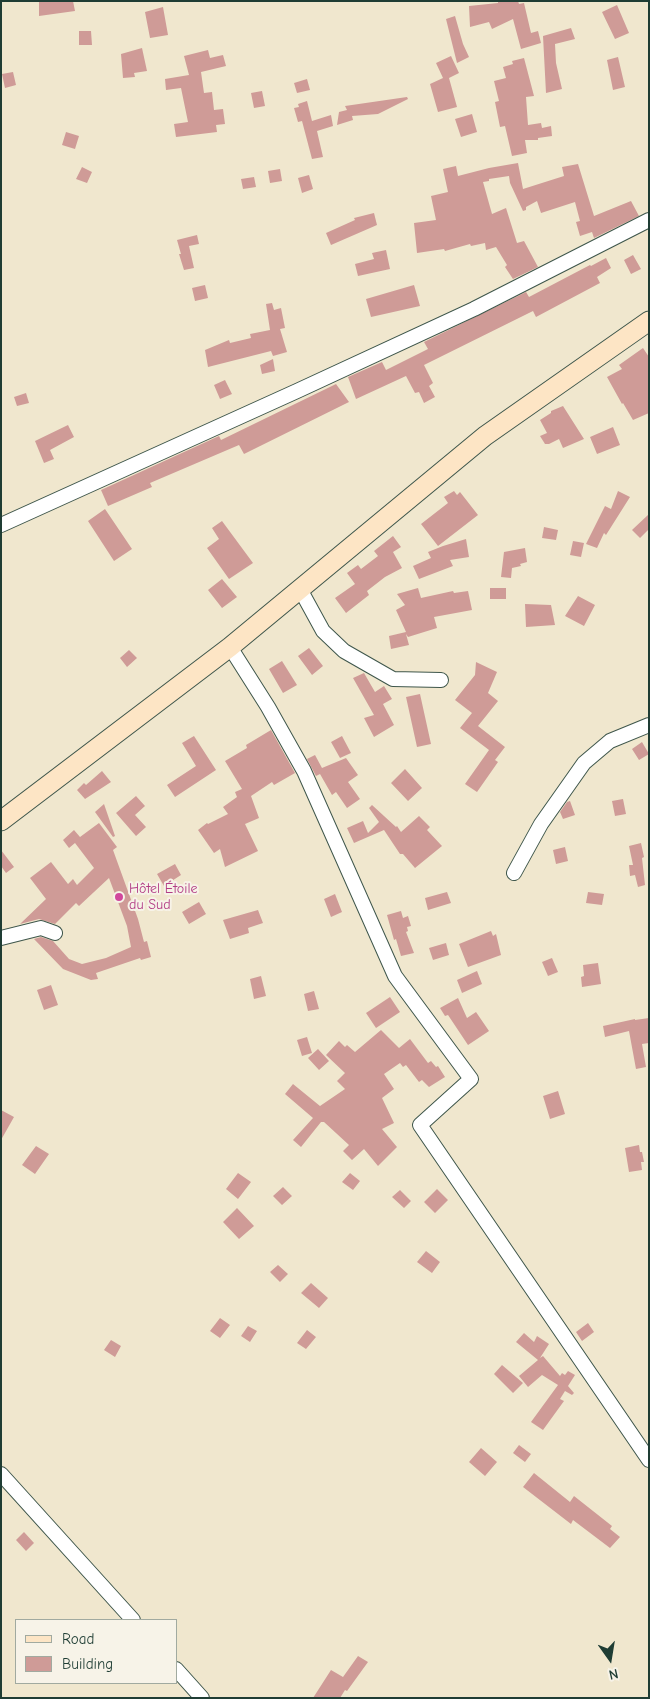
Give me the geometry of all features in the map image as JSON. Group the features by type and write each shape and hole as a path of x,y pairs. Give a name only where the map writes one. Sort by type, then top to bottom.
{"main road":[{"path":"1,821 230,647 485,436 649,321"}],"street":[{"path":"1,525 465,313 649,220"},
{"path":"300,589 323,631 344,651 393,679 441,680"},
{"path":"230,647 268,707 304,771 395,976 471,1079 420,1125 649,1460"},
{"path":"514,873 541,824 584,763 610,741 649,725"},
{"path":"1,938 41,928 56,933"},
{"path":"1,1474 132,1619"},
{"path":"178,1671 202,1698"}],"building":[{"path":"39,1 73,1 75,11 39,16"},
{"path":"498,1 518,1 519,4 524,3 531,33 538,31 541,43 521,49 513,19 492,29 489,22 470,27 469,6 498,3"},
{"path":"617,5 629,33 615,39 602,12"},
{"path":"163,7 168,35 150,38 145,12"},
{"path":"455,16 469,57 457,63 446,19"},
{"path":"571,28 575,39 555,44 556,63 562,89 546,93 543,36"},
{"path":"79,31 91,31 92,45 79,45"},
{"path":"142,48 147,71 134,73 135,77 123,78 121,54"},
{"path":"208,50 210,58 223,55 226,66 201,72 204,93 212,92 214,110 223,109 225,124 216,125 217,132 176,137 174,124 188,122 181,88 166,90 165,79 189,75 184,56"},
{"path":"451,56 459,73 449,78 457,107 438,112 430,84 443,78 436,63"},
{"path":"618,57 625,87 613,90 607,60"},
{"path":"524,58 534,96 526,97 528,125 541,123 542,128 551,126 552,136 538,138 538,140 525,140 527,153 512,156 505,126 500,127 495,102 499,101 494,81 506,78 503,67 513,64 512,61"},
{"path":"13,72 16,85 5,88 2,74"},
{"path":"307,79 310,90 297,93 294,83"},
{"path":"262,91 265,106 254,108 251,93"},
{"path":"407,97 408,99 378,114 352,116 353,120 337,125 339,112 347,110 345,106"},
{"path":"307,101 312,121 331,115 333,126 317,131 323,157 312,159 302,121 298,122 294,108 299,107 298,104"},
{"path":"472,114 477,132 461,137 455,119"},
{"path":"66,132 79,136 75,149 62,145"},
{"path":"518,163 523,189 564,176 562,167 578,164 594,216 631,201 639,216 594,238 592,232 580,236 576,222 580,221 575,202 541,213 537,201 526,207 526,210 523,211 510,183 509,176 489,179 489,181 483,182 492,214 506,208 517,243 524,241 538,267 513,279 496,247 486,250 485,243 471,246 470,244 445,251 444,249 417,253 414,223 436,220 431,196 448,192 443,169 456,166 458,176"},
{"path":"82,167 92,172 87,183 76,179"},
{"path":"280,169 282,181 270,183 268,171"},
{"path":"309,175 313,189 302,193 298,178"},
{"path":"254,177 256,187 243,189 241,179"},
{"path":"374,213 377,225 331,245 326,233 355,220 354,218"},
{"path":"197,235 199,244 189,246 194,268 184,270 177,240"},
{"path":"386,250 390,269 358,276 355,264 374,259 372,253"},
{"path":"633,255 641,269 631,274 624,260"},
{"path":"606,258 611,268 597,277 600,283 536,317 533,311 424,365 433,383 429,386 435,397 424,403 419,392 415,393 406,376 356,399 348,377 382,362 386,370 428,349 424,342 526,292 529,297"},
{"path":"205,285 208,298 195,301 192,288"},
{"path":"414,285 420,306 371,317 366,299"},
{"path":"272,303 274,310 281,308 285,328 280,329 287,352 273,356 271,351 208,367 205,350 229,340 230,343 251,338 250,334 270,330 266,304"},
{"path":"643,348 649,357 649,413 633,420 607,377 622,369 619,365"},
{"path":"273,359 275,371 262,374 260,365"},
{"path":"225,380 232,394 220,399 214,385"},
{"path":"336,384 349,402 244,454 239,445 150,483 152,487 108,506 101,490 219,436 221,440"},
{"path":"26,393 29,403 17,406 14,397"},
{"path":"563,406 584,439 563,448 559,439 545,444 540,436 547,433 540,420 551,413 551,411"},
{"path":"68,425 74,437 50,450 54,459 44,463 35,441"},
{"path":"613,427 620,445 597,454 590,437"},
{"path":"454,491 457,495 460,492 478,515 438,546 421,524 448,503 444,497"},
{"path":"618,491 630,497 606,535 604,533 597,548 586,544 605,506 611,509"},
{"path":"105,509 132,549 114,561 88,521"},
{"path":"649,514 649,529 640,538 632,530"},
{"path":"222,521 253,563 229,579 207,548 219,539 212,528"},
{"path":"544,527 558,530 556,540 542,538"},
{"path":"393,536 401,547 393,552 402,568 385,577 367,591 369,595 346,613 335,598 355,584 347,573 358,565 361,569 378,556 374,551"},
{"path":"466,539 469,557 450,560 453,566 419,579 413,566 431,558 428,552"},
{"path":"573,541 584,543 581,557 570,555"},
{"path":"525,548 527,562 512,568 511,578 501,577 504,552"},
{"path":"222,579 237,597 222,608 208,590"},
{"path":"418,588 421,598 453,591 454,593 468,591 472,610 434,617 437,628 408,637 406,634 409,645 391,649 389,636 406,632 396,610 405,605 397,594"},
{"path":"490,588 506,588 506,599 490,599"},
{"path":"578,596 595,605 584,626 565,616"},
{"path":"525,604 551,605 555,625 526,627"},
{"path":"309,648 323,666 312,675 298,656"},
{"path":"129,650 137,658 127,667 120,658"},
{"path":"282,661 297,685 283,693 269,669"},
{"path":"476,662 497,672 488,693 498,701 478,726 505,747 495,760 498,762 477,792 465,784 489,750 460,728 472,713 455,700 475,675"},
{"path":"364,673 375,692 384,686 392,699 383,704 394,725 374,737 364,718 374,715 353,678"},
{"path":"420,694 431,744 417,747 406,697"},
{"path":"271,730 295,773 274,785 272,782 251,796 259,818 245,824 258,851 225,867 220,849 214,853 198,830 207,823 228,814 223,807 237,797 235,792 242,789 225,761 247,748 246,745"},
{"path":"194,736 216,770 175,797 167,785 196,766 182,743"},
{"path":"342,736 351,753 340,758 331,742"},
{"path":"642,742 649,754 639,760 632,749"},
{"path":"315,755 322,768 346,758 358,775 348,782 360,799 347,808 336,792 332,795 320,774 316,776 307,759"},
{"path":"405,769 422,788 408,801 391,783"},
{"path":"102,771 111,782 85,799 77,790"},
{"path":"136,796 145,806 135,815 146,827 136,836 116,813"},
{"path":"623,799 626,814 615,816 612,801"},
{"path":"570,801 575,815 563,819 560,812 567,802"},
{"path":"104,804 115,836 113,837 95,812"},
{"path":"372,805 397,826 401,832 419,816 430,827 427,830 442,846 415,868 403,854 400,854 384,830 354,843 347,828 363,821 368,833 379,822 369,808"},
{"path":"99,823 117,847 113,850 138,919 144,942 147,941 151,957 141,960 140,958 96,973 98,979 91,980 63,969 34,939 41,937 53,941 69,959 82,964 106,958 131,947 127,926 109,878 79,906 76,903 55,924 39,919 20,924 46,899 30,878 51,862 68,884 73,879 77,885 94,868 75,843 69,848 63,840 74,830 80,837"},
{"path":"641,843 644,857 642,858 645,885 638,887 635,875 630,876 629,865 633,865 629,846"},
{"path":"565,847 568,861 556,864 553,850"},
{"path":"1,850 14,867 6,873 1,866"},
{"path":"175,864 181,875 164,886 157,874"},
{"path":"447,892 451,903 428,910 425,898"},
{"path":"588,892 604,894 602,905 586,903"},
{"path":"335,894 342,912 331,917 324,899"},
{"path":"199,902 206,914 189,924 182,912"},
{"path":"258,910 263,923 248,928 249,933 230,939 223,920"},
{"path":"401,911 403,918 408,916 411,926 407,927 408,931 406,932 414,953 401,956 387,915"},
{"path":"491,931 493,936 496,934 501,955 468,967 459,944"},
{"path":"446,943 449,955 433,960 429,948"},
{"path":"552,958 558,972 548,976 542,962"},
{"path":"598,963 601,984 582,987 583,965"},
{"path":"477,971 482,984 462,993 457,980"},
{"path":"261,976 266,996 254,999 250,979"},
{"path":"51,985 58,1005 44,1010 37,990"},
{"path":"314,991 319,1009 308,1011 304,994"},
{"path":"390,997 400,1012 376,1028 366,1013"},
{"path":"458,998 467,1018 476,1012 489,1031 468,1045 448,1015 445,1016 440,1008"},
{"path":"649,1018 649,1043 642,1044 646,1067 636,1069 629,1031 605,1037 603,1026"},
{"path":"381,1030 399,1048 410,1039 428,1063 431,1061 436,1067 438,1066 445,1077 429,1087 422,1080 419,1082 406,1065 403,1067 400,1063 384,1074 394,1089 382,1098 394,1123 382,1129 397,1147 378,1166 364,1149 352,1160 343,1151 349,1145 324,1122 321,1122 301,1147 293,1140 313,1118 285,1094 293,1084 320,1106 345,1089 337,1081 345,1073 326,1055 339,1041 345,1047 347,1045 355,1052"},
{"path":"307,1037 312,1053 302,1056 297,1040"},
{"path":"318,1049 329,1061 319,1070 308,1058"},
{"path":"558,1091 565,1114 550,1119 543,1096"},
{"path":"1,1110 14,1117 1,1140"},
{"path":"639,1145 644,1162 641,1162 642,1170 629,1172 625,1148"},
{"path":"36,1146 49,1154 35,1174 22,1165"},
{"path":"238,1173 251,1182 238,1199 226,1189"},
{"path":"350,1173 360,1181 353,1190 342,1182"},
{"path":"283,1187 292,1196 282,1205 273,1196"},
{"path":"437,1189 448,1200 435,1213 424,1202"},
{"path":"400,1190 411,1201 404,1208 392,1197"},
{"path":"237,1208 254,1226 239,1239 223,1222"},
{"path":"426,1251 440,1262 432,1273 417,1262"},
{"path":"278,1265 288,1274 280,1282 270,1272"},
{"path":"311,1283 328,1298 319,1308 301,1293"},
{"path":"220,1318 230,1325 220,1338 210,1331"},
{"path":"588,1323 594,1332 582,1341 576,1332"},
{"path":"248,1326 257,1331 250,1342 241,1336"},
{"path":"307,1330 316,1337 306,1349 297,1343"},
{"path":"524,1333 534,1342 537,1336 549,1344 540,1358 543,1356 560,1376 562,1373 565,1375 568,1371 575,1375 568,1386 574,1393 572,1395 565,1391 560,1399 564,1401 543,1430 531,1422 558,1385 542,1375 528,1387 519,1376 538,1360 516,1342"},
{"path":"111,1340 121,1346 115,1357 104,1350"},
{"path":"502,1365 523,1383 513,1393 494,1374"},
{"path":"519,1445 531,1454 525,1462 513,1453"},
{"path":"481,1448 497,1462 485,1476 469,1462"},
{"path":"534,1473 570,1502 574,1496 612,1526 610,1529 620,1537 610,1548 573,1520 571,1524 523,1487"},
{"path":"24,1532 34,1543 26,1551 16,1540"},
{"path":"358,1656 368,1662 340,1698 313,1698 331,1670 343,1677"}],"place":[{"name":"Hôtel Étoile du Sud","path":"119,897"}]}
